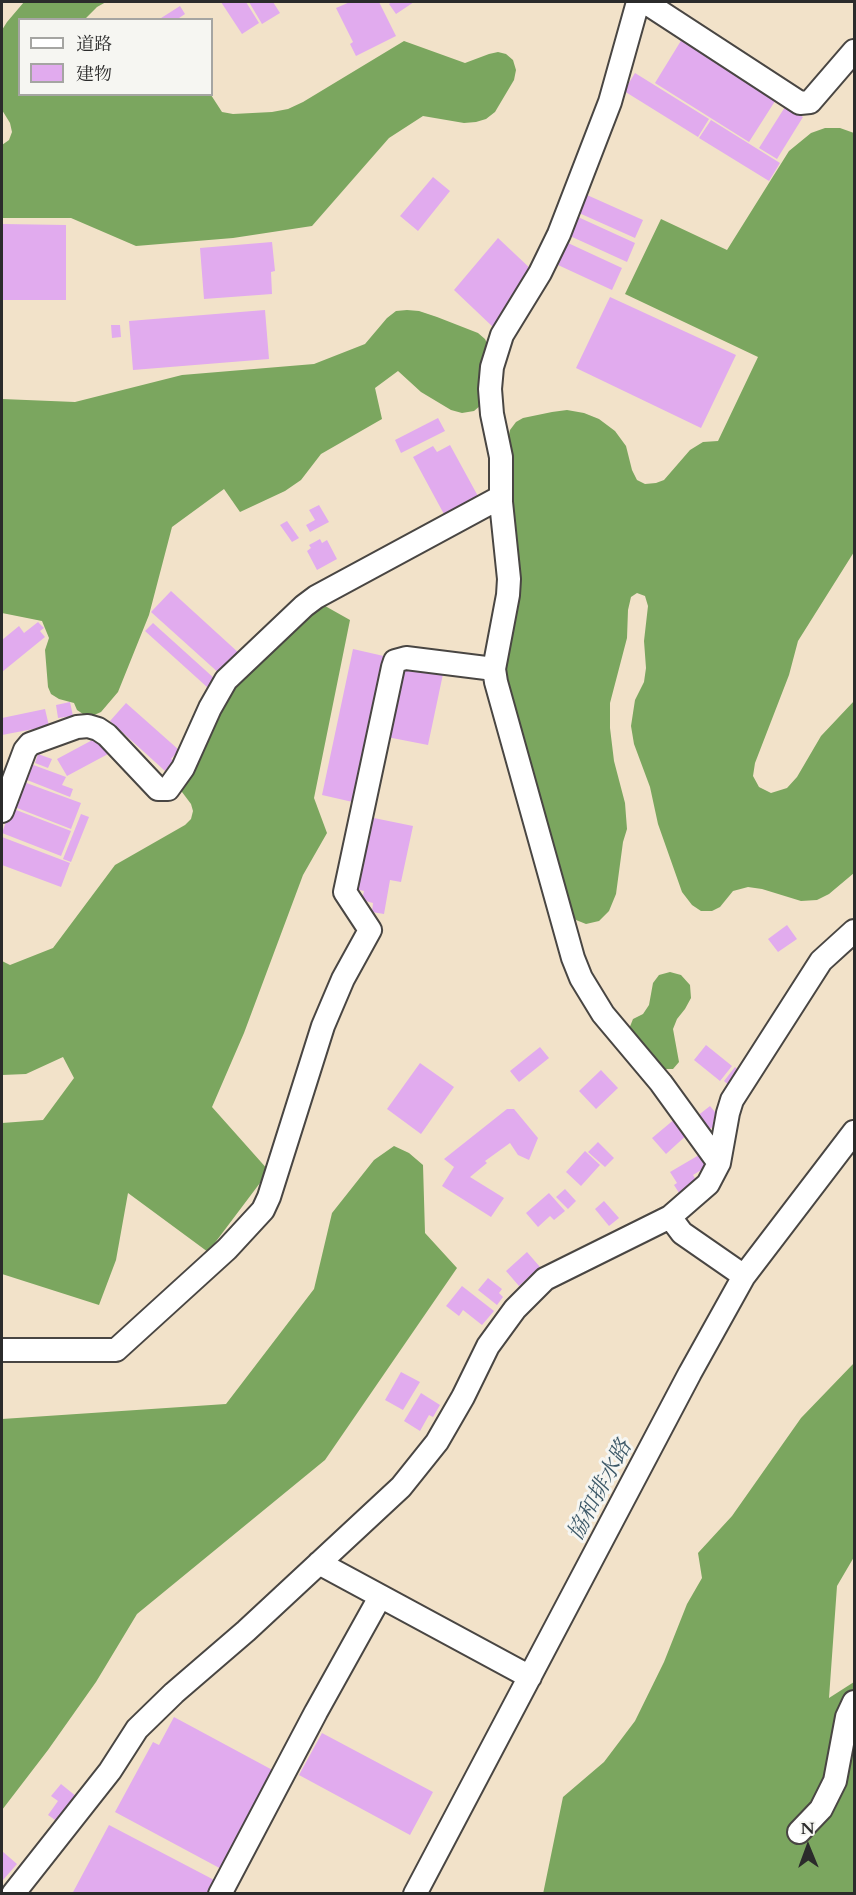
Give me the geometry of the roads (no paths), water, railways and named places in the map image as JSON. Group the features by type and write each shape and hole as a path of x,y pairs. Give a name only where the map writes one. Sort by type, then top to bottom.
{"street":[{"path":"638,2 610,102 559,234 540,273 502,335 492,367 490,389 492,414 501,457 501,497 509,579 494,669 569,947 581,978 603,1014 661,1083 719,1163"},
{"path":"645,2 800,103 810,102 855,51"},
{"path":"2,812 25,750 30,744 77,727 88,726 107,735 158,789 168,789 183,768 210,708 226,680 304,606 316,597 501,497"},
{"path":"2,1350 116,1350 221,1255 263,1210 323,1026 343,979 370,930 345,892 395,662 406,658 494,669"},
{"path":"13,1893 110,1771 137,1729 401,1487 437,1442 463,1397 488,1346 515,1309 545,1280 670,1217 708,1184 719,1163 728,1113 736,1094 821,961 855,931"},
{"path":"415,1893 524,1674 690,1373 739,1273 855,1132"},
{"path":"670,1217 682,1233 739,1273"},
{"path":"320,1563 524,1674"},
{"path":"220,1893 380,1597"},
{"path":"799,1832 821,1809 835,1781 847,1717 855,1702"}],"water label":[{"name":"協和排水路","path":"601,1491"}]}
